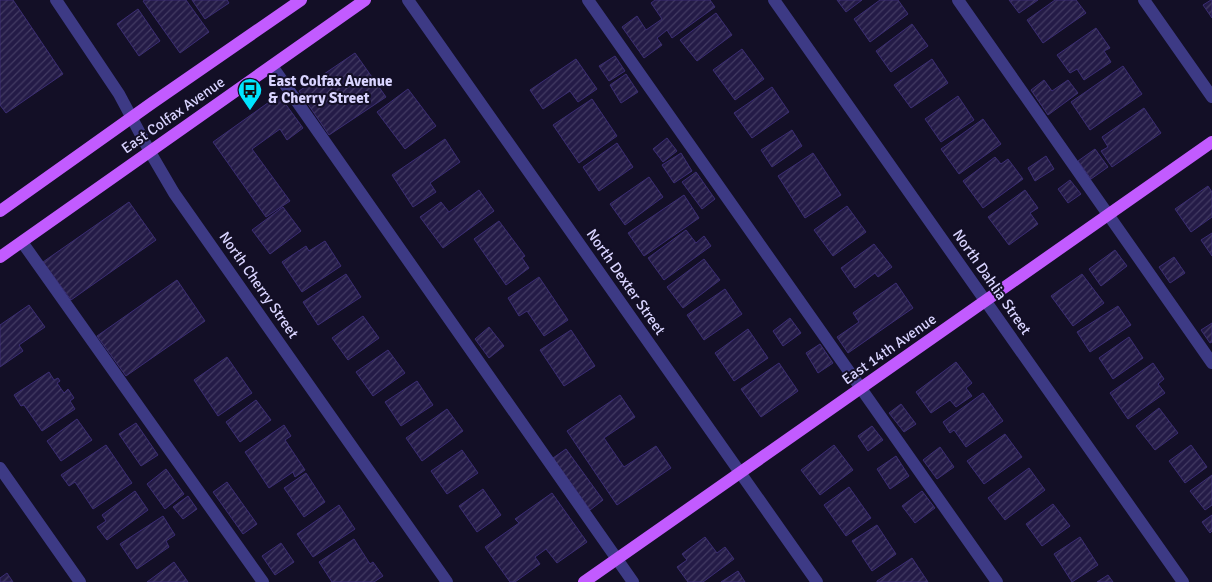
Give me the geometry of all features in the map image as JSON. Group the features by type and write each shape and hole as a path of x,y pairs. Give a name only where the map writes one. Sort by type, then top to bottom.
{"main road":[{"name":"East Colfax Avenue","path":"0,211 301,0"},
{"name":"East Colfax Avenue","path":"0,257 365,0"},
{"name":"East 14th Avenue","path":"584,582 1212,142"}],"street":[{"name":"North Cherry Street","path":"56,0 109,76 174,193 447,582"},
{"name":"North Dexter Street","path":"408,0 817,582"},
{"path":"588,0 997,582"},
{"name":"North Dahlia Street","path":"774,0 1183,582"},
{"path":"958,0 1212,363"},
{"path":"1144,0 1212,97"},
{"path":"272,66 633,582"},
{"path":"22,242 263,582"},
{"path":"0,468 80,582"}],"building":[{"path":"0,0 13,0 63,74 6,113 0,105"},
{"path":"186,0 209,32 180,53 143,1"},
{"path":"192,0 227,0 229,3 205,19"},
{"path":"655,0 710,0 715,7 672,38 667,30 657,38 662,45 644,58 622,27 637,16 646,30 662,19 651,3"},
{"path":"837,0 862,0 846,12"},
{"path":"880,0 898,0 908,14 870,42 854,19"},
{"path":"1009,0 1038,0 1019,13"},
{"path":"1055,0 1076,0 1086,13 1043,43 1027,20"},
{"path":"1212,0 1212,18 1203,5"},
{"path":"138,9 160,41 139,56 117,24"},
{"path":"716,13 732,35 697,61 680,40"},
{"path":"912,24 928,46 891,72 876,51"},
{"path":"1096,28 1110,48 1104,51 1111,62 1084,80 1077,69 1070,73 1057,55"},
{"path":"742,49 764,79 735,100 713,70"},
{"path":"355,53 386,97 329,135 299,91"},
{"path":"615,56 625,71 609,81 599,66"},
{"path":"576,59 597,89 578,102 570,91 543,109 530,90"},
{"path":"932,59 948,83 911,108 894,85"},
{"path":"1123,66 1142,94 1090,130 1071,102"},
{"path":"626,74 638,92 621,103 610,85"},
{"path":"1044,80 1052,91 1068,80 1078,93 1048,115 1031,90"},
{"path":"772,87 789,112 752,138 734,113"},
{"path":"408,89 436,126 405,149 377,112"},
{"path":"279,95 303,128 287,140 280,129 252,149 290,201 266,217 213,142"},
{"path":"958,96 974,120 941,142 925,119"},
{"path":"592,99 617,136 579,163 553,125"},
{"path":"1144,108 1161,133 1112,167 1101,151 1108,147 1102,137"},
{"path":"983,119 1001,144 959,174 941,149"},
{"path":"792,130 802,146 772,167 761,150"},
{"path":"667,138 677,151 663,162 653,149"},
{"path":"445,139 460,162 430,183 436,192 413,207 392,175"},
{"path":"617,143 633,167 599,191 583,167"},
{"path":"1095,149 1108,167 1091,179 1078,161"},
{"path":"681,153 692,171 674,183 662,165"},
{"path":"813,153 841,195 805,218 778,176"},
{"path":"1046,156 1054,169 1035,181 1028,168"},
{"path":"995,157 1001,164 1008,159 1023,179 983,208 963,181"},
{"path":"696,172 715,199 702,209 682,182"},
{"path":"649,177 663,197 625,225 610,204"},
{"path":"1070,180 1081,194 1068,203 1058,189"},
{"path":"1208,186 1212,192 1212,217 1191,232 1175,209"},
{"path":"479,190 494,211 443,248 420,217 441,202 449,212"},
{"path":"1025,190 1038,208 1030,213 1038,224 1009,245 988,217"},
{"path":"684,195 699,218 644,256 628,233"},
{"path":"129,202 156,240 71,300 43,262"},
{"path":"847,206 866,232 833,256 814,230"},
{"path":"283,207 301,231 270,254 252,230"},
{"path":"499,221 525,256 522,258 529,268 506,285 474,239"},
{"path":"686,230 696,243 704,236 711,246 664,280 648,258"},
{"path":"1212,233 1212,256 1201,240"},
{"path":"325,241 341,266 302,292 282,262 306,246 309,251"},
{"path":"874,244 892,267 878,277 875,273 855,288 841,268"},
{"path":"1115,250 1127,266 1101,286 1089,269"},
{"path":"1174,257 1185,273 1170,283 1159,267"},
{"path":"704,259 720,280 683,308 667,287"},
{"path":"346,274 361,297 318,325 303,302"},
{"path":"1082,274 1104,303 1073,326 1051,296"},
{"path":"539,277 568,320 544,336 527,311 519,316 508,298"},
{"path":"177,280 205,321 126,376 97,336"},
{"path":"896,283 913,308 848,353 837,337 859,322 853,313"},
{"path":"725,289 742,314 704,340 687,315"},
{"path":"29,305 45,327 19,345 23,351 0,367 0,325"},
{"path":"1118,306 1131,325 1090,352 1077,332"},
{"path":"363,316 379,338 348,360 332,338"},
{"path":"790,318 801,333 783,346 773,331"},
{"path":"1212,323 1212,342 1210,343 1201,330"},
{"path":"489,327 504,346 489,358 475,339"},
{"path":"748,329 768,358 734,381 715,353"},
{"path":"571,330 595,366 564,386 540,350"},
{"path":"1129,337 1143,358 1113,379 1099,358"},
{"path":"820,344 833,363 818,373 806,353"},
{"path":"388,350 405,373 373,396 356,372"},
{"path":"227,357 252,393 218,416 194,380"},
{"path":"956,362 972,383 966,388 972,396 956,407 950,400 931,413 916,392"},
{"path":"779,363 798,391 761,417 741,389"},
{"path":"1153,363 1164,379 1158,384 1165,393 1128,419 1110,393"},
{"path":"49,372 54,380 58,378 60,381 57,383 64,393 68,389 74,398 70,401 75,409 42,431 24,405 21,406 14,395"},
{"path":"417,381 433,405 401,426 385,402"},
{"path":"983,393 1003,421 966,447 954,430 950,433 943,422"},
{"path":"620,395 635,417 604,438 624,467 656,446 671,468 617,505 567,431"},
{"path":"256,400 271,420 240,442 226,422"},
{"path":"901,404 916,424 904,432 889,413"},
{"path":"1159,408 1178,433 1155,450 1136,426"},
{"path":"447,409 463,431 422,461 406,438"},
{"path":"77,419 92,440 61,461 47,441"},
{"path":"136,423 158,455 141,466 119,434"},
{"path":"284,425 291,436 285,440 305,470 295,477 293,472 269,488 245,452"},
{"path":"872,426 883,440 868,451 858,436"},
{"path":"1005,434 1022,457 984,484 967,461"},
{"path":"106,445 132,483 93,509 75,482 69,486 61,475"},
{"path":"834,445 853,470 820,495 801,470"},
{"path":"1191,445 1207,467 1185,483 1169,461"},
{"path":"940,447 954,467 937,479 923,460"},
{"path":"566,449 603,500 590,510 553,458"},
{"path":"462,450 478,473 447,494 431,471"},
{"path":"896,456 909,476 890,489 877,469"},
{"path":"1029,468 1045,490 1005,520 988,498"},
{"path":"166,469 184,494 165,509 147,484"},
{"path":"306,473 325,502 304,517 284,488"},
{"path":"1212,475 1212,505 1205,510 1190,491"},
{"path":"227,482 257,524 243,534 213,492"},
{"path":"849,487 871,518 846,536 824,505"},
{"path":"483,489 501,515 477,532 459,506"},
{"path":"135,491 148,510 107,540 97,527 106,521 102,515"},
{"path":"922,491 935,508 915,523 902,506"},
{"path":"552,493 587,542 557,563 546,549 535,557 540,564 515,582 510,582 485,547 519,523 515,519"},
{"path":"188,496 197,509 183,519 173,507"},
{"path":"1053,504 1070,526 1042,546 1026,524"},
{"path":"339,505 355,529 313,557 297,534"},
{"path":"1212,515 1212,531 1210,533 1202,522"},
{"path":"163,516 175,535 166,541 169,547 137,569 120,544"},
{"path":"877,525 896,554 872,571 852,541"},
{"path":"705,537 717,553 725,547 734,559 703,582 688,582 677,567 687,560 682,554"},
{"path":"1080,537 1098,565 1072,582 1054,554"},
{"path":"354,539 370,564 373,562 383,576 374,582 332,582 319,562"},
{"path":"281,543 294,562 275,575 262,556"},
{"path":"912,558 928,582 877,582 877,581"},
{"path":"174,562 188,582 147,582"},
{"path":"738,571 745,582 721,582"},
{"path":"7,573 13,582 0,582 0,578"},
{"path":"1108,575 1113,582 1097,582"}],"place":[{"name":"East Colfax Avenue & Cherry Street","path":"250,111"}]}
